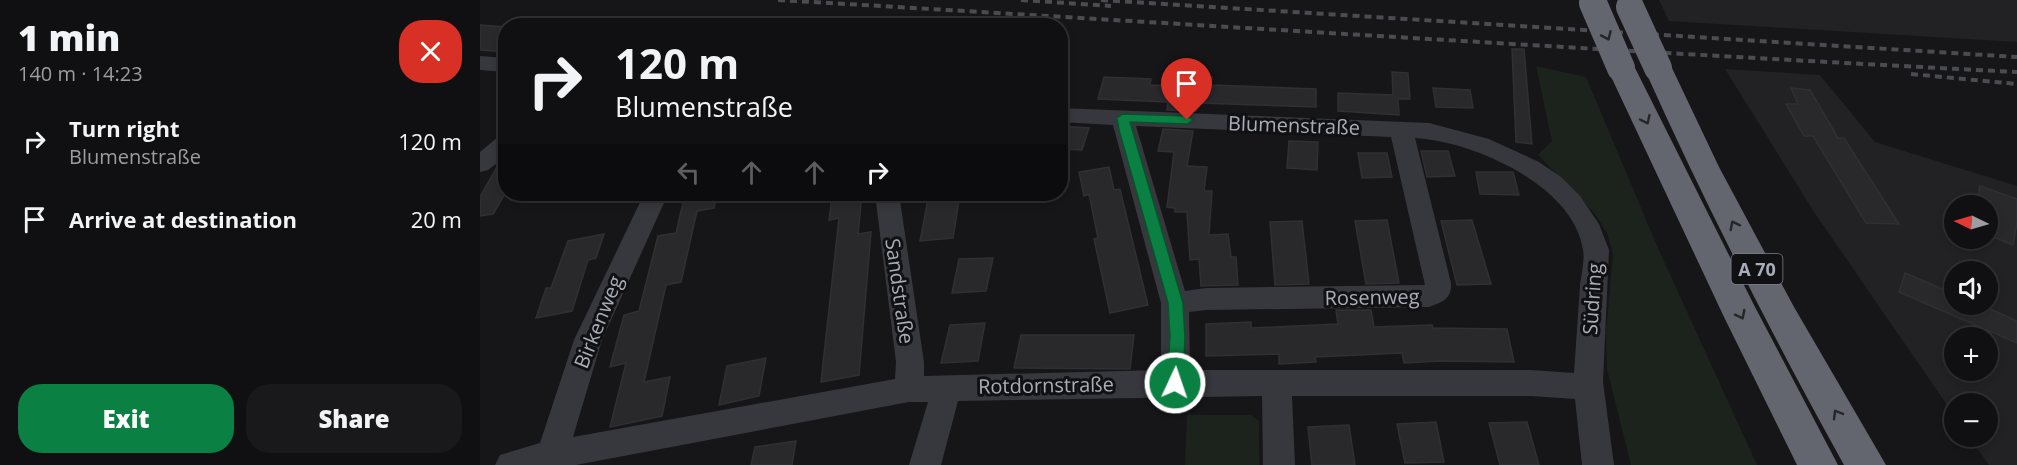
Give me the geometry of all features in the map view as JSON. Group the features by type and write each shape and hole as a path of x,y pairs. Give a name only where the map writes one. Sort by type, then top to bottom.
{"highway":[{"name":"A 70","path":"1592,2 1621,68 1737,307 1818,465"},
{"name":"A 70","path":"1628,3 1704,167 1781,316 1866,465"}],"street":[{"path":"480,63 498,64"},
{"name":"Blumenstraße","path":"1068,115 1401,129 1456,137 1481,144 1522,162"},
{"path":"1123,118 1175,303 1178,337 1175,383"},
{"name":"Rosenweg","path":"1175,303 1206,299 1429,296 1438,291 1401,129"},
{"path":"480,165 498,150"},
{"name":"Südring","path":"1522,162 1565,196 1575,207 1592,235 1596,250 1589,334 1588,388 1598,465"},
{"name":"Birkenweg","path":"552,455 588,340 653,201"},
{"name":"Sandstraße","path":"888,201 910,362 909,389"},
{"name":"Rotdornstraße","path":"511,465 552,455 909,389 1175,383 1531,383 1564,384 1588,388"},
{"path":"1277,384 1279,465"},
{"path":"925,465 947,388"}],"shaded area":[{"path":"1659,0 2017,0 2017,42 1669,21"},
{"path":"1536,66 1586,77 1657,246 1757,465 1631,465 1607,369 1606,334 1613,253 1607,233 1595,214 1538,155 1552,141"},
{"path":"1725,69 1820,75 1875,142 2017,186 2017,465 1989,465 1976,447 1998,447 1998,393 1944,393 1944,400 1814,212"},
{"path":"1187,415 1251,415 1259,421 1259,465 1185,465"}],"building":[{"path":"480,25 498,26 498,51 480,50"},
{"path":"1512,49 1524,49 1532,144 1516,142"},
{"path":"1392,72 1408,73 1410,99 1398,99 1399,115 1338,111 1338,93 1393,95"},
{"path":"1186,76 1212,77 1211,85 1316,89 1316,107 1200,103 1196,111 1167,110 1168,102 1098,99 1104,77 1151,79 1150,85 1184,86"},
{"path":"1433,88 1470,90 1473,108 1436,107"},
{"path":"1791,88 1810,90 1838,138 1844,138 1899,224 1866,223 1813,136 1804,136 1786,104 1798,104"},
{"path":"1068,127 1089,128 1082,150 1068,149"},
{"path":"1163,129 1193,131 1187,166 1207,167 1204,191 1212,191 1209,235 1228,234 1231,257 1236,257 1238,285 1201,286 1199,259 1190,260 1187,212 1175,212 1175,208 1167,207 1174,152 1158,151"},
{"path":"1289,141 1318,142 1317,170 1287,168"},
{"path":"1421,151 1448,151 1455,176 1427,177"},
{"path":"1358,153 1387,153 1392,177 1362,178"},
{"path":"498,165 498,201 501,201 493,214 480,216 480,197"},
{"path":"1109,167 1114,190 1120,189 1148,305 1110,313 1094,239 1098,238 1089,194 1084,196 1079,172"},
{"path":"1476,172 1513,172 1519,195 1480,194"},
{"path":"1980,186 2017,199 2017,222 2013,245 1998,239 1998,195 1978,195"},
{"path":"683,201 716,201 714,208 697,211 681,282 666,285 644,382 670,377 662,416 610,427 626,363 610,367 624,315 639,311 658,236 676,233"},
{"path":"831,201 861,201 858,234 871,232 859,375 821,382 839,218 829,220"},
{"path":"928,201 959,201 953,238 920,241"},
{"path":"1387,220 1399,283 1366,284 1355,221"},
{"path":"1472,220 1491,284 1457,285 1441,221"},
{"path":"1302,221 1309,284 1275,285 1270,222"},
{"path":"604,234 596,258 588,260 572,311 536,318 546,288 551,288 568,241"},
{"path":"993,258 986,291 952,293 959,259"},
{"path":"1905,273 1944,290 1944,311 1899,292"},
{"path":"1336,310 1371,310 1374,327 1432,325 1433,328 1507,329 1514,362 1404,363 1402,353 1315,357 1316,362 1279,364 1279,354 1206,356 1206,324 1251,322 1251,328 1338,324"},
{"path":"1998,312 2017,321 2017,343 1998,335 1998,327 1980,327 1952,315 1998,315"},
{"path":"985,323 978,361 941,363 950,325"},
{"path":"1021,335 1134,335 1130,369 1014,368"},
{"path":"766,358 759,396 719,405 727,366"},
{"path":"1436,422 1444,462 1405,463 1397,424"},
{"path":"1527,422 1539,465 1500,465 1489,423"},
{"path":"1349,425 1355,465 1312,465 1308,427"},
{"path":"796,441 792,465 751,465 755,447"}],"railway":[{"path":"778,0 2017,72"},
{"path":"1021,0 1111,6"},
{"path":"1101,0 2017,57"},
{"path":"1911,74 2017,84"}],"route":[{"path":"1175,383 1178,337 1175,303 1123,118 1187,120"}]}
